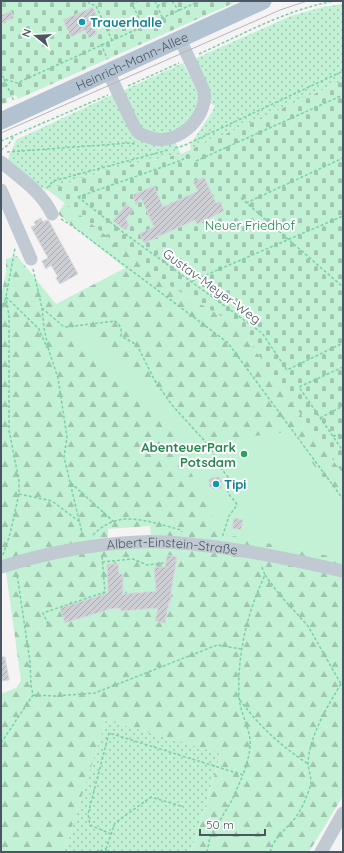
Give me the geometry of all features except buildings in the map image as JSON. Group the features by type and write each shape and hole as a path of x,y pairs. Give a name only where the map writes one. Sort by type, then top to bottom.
{"main road":[{"name":"Heinrich-Mann-Allee","path":"1,121 108,66 180,39 263,1"}],"street":[{"path":"108,66 117,91 138,132 149,138 160,140 177,136 196,120 205,102 204,91 180,39"},
{"path":"1,162 41,196 48,205 52,214"},
{"path":"1,190 30,259"},
{"name":"Albert-Einstein-Straße","path":"2,563 15,563 58,552 126,542 178,542 258,553 343,571"},
{"path":"322,852 343,813"}],"path":[{"path":"88,1 96,6 112,40"},
{"path":"140,1 132,4 143,26"},
{"path":"155,1 162,17"},
{"path":"157,6 171,1 179,10"},
{"path":"4,79 17,83 101,44 200,1"},
{"path":"1,141 289,14 305,8 334,1"},
{"path":"101,44 108,66"},
{"path":"1,71 11,97 16,104"},
{"path":"196,161 343,95"},
{"path":"1,152 14,136"},
{"path":"1,152 129,143 136,144"},
{"path":"170,146 183,146"},
{"name":"Gustav-Meyer-Weg","path":"188,155 182,160 78,197 124,233 262,333 287,370 343,343"},
{"path":"246,202 343,158"},
{"path":"241,198 343,287"},
{"path":"52,214 71,225 228,343 343,499"},
{"path":"192,281 343,216"},
{"path":"1,310 6,297 18,228"},
{"path":"30,259 42,308 44,328 49,351"},
{"path":"6,297 39,329 49,351 58,378 67,437 64,457 85,547"},
{"path":"2,563 19,494 19,480 8,430 9,316 6,297"},
{"path":"42,308 66,327 114,320 120,324 122,330 121,336 137,345 155,381 172,405 210,448 217,463 228,477 227,487 230,497 235,500 236,505 228,516 220,548"},
{"path":"343,367 299,387 343,451"},
{"path":"320,418 343,406"},
{"path":"333,436 343,434"},
{"path":"71,482 114,522"},
{"path":"19,494 52,501 80,522"},
{"path":"258,553 265,575 279,594 308,626 342,684 326,708 312,745 308,764 310,786 300,809 292,822 273,842 270,852"},
{"path":"48,624 43,613 105,592 102,560 133,559 147,565 164,563"},
{"path":"1,743 33,695 30,662 15,563"},
{"path":"207,852 210,837 232,800 243,775 250,752 250,738 239,698 242,649 250,611 265,575"},
{"path":"33,695 55,696 95,693 217,645 242,649"},
{"path":"239,698 253,718 270,735 308,764"},
{"path":"111,834 90,825 88,814 109,733 243,775"},
{"path":"106,849 114,823 151,797 184,807"},
{"path":"95,852 106,849"},
{"path":"106,849 110,852"}],"green space":[{"path":"1,1 238,1 18,99 16,95 6,99 8,102 1,105"},
{"path":"343,4 343,81 191,150 190,145 215,105 208,103 192,60 291,16 323,7"},
{"path":"183,63 198,94 197,105 192,115 179,128 159,135 141,130 120,92"},
{"name":"Neuer Friedhof","path":"343,81 343,474 238,326 172,287 48,190 109,169 181,154"},
{"path":"114,94 126,123 174,139 181,154 109,169 48,190 17,182 7,162 16,140"},
{"path":"65,202 172,287 238,326 343,474 343,796 309,852 191,852 221,754 106,720 64,852 1,852 1,694 16,688 21,681 6,572 1,567 1,296 6,272 6,259 17,256 56,304 125,268 58,214","holes":["150,526 151,535 108,539 108,529"]},
{"name":"AbenteuerPark Potsdam","path":"82,329 208,441 289,432 343,504 343,559 219,533 170,427 70,340"},
{"path":"106,720 221,753 191,852 64,852"}],"tram line":[{"path":"1,133 280,10 307,1"}],"place":[{"name":"Trauerhalle","path":"82,22"},
{"name":"AbenteuerPark Potsdam","path":"244,454"},
{"name":"Tipi","path":"216,484"}]}
